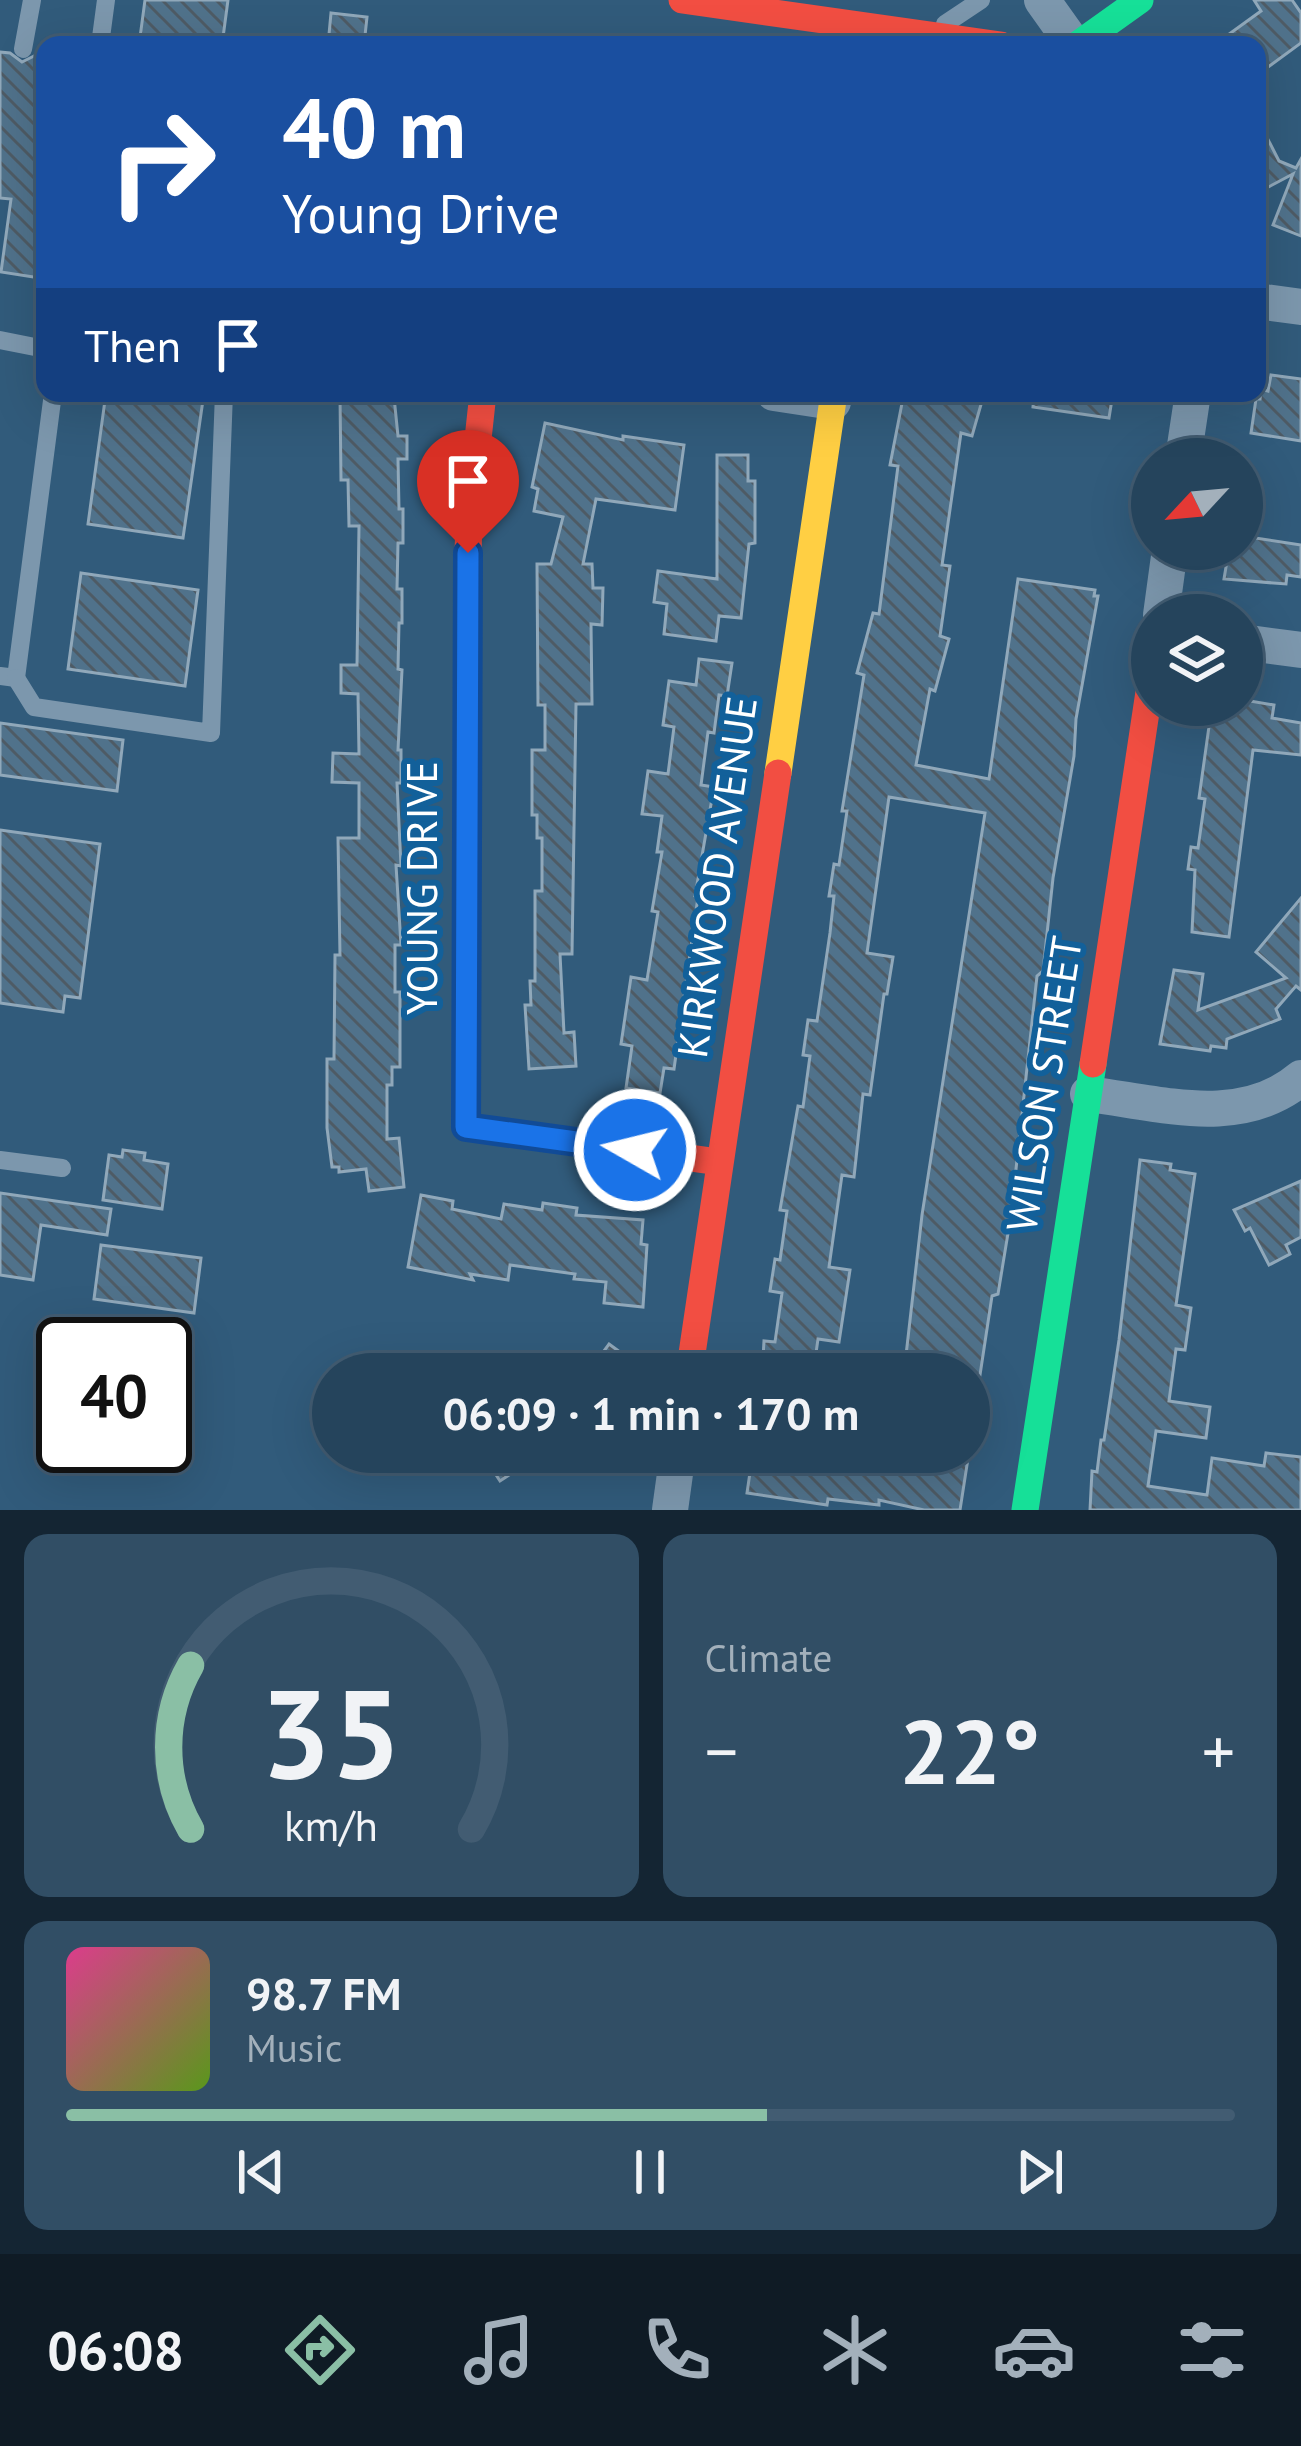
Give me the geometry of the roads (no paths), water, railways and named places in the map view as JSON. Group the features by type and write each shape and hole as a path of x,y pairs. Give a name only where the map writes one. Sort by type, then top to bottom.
{"street":[{"path":"682,0 893,36"},
{"path":"1042,0 1069,36"},
{"path":"1089,36 1140,0"},
{"path":"1266,302 1301,307"},
{"name":"YOUNG DRIVE","path":"482,402 469,523 466,1127 719,1162"},
{"name":"KIRKWOOD AVENUE","path":"692,1353 833,402"},
{"path":"1186,438 1192,402"},
{"path":"1263,644 1301,650"},
{"name":"WILSON STREET","path":"1025,1510 1144,726"},
{"path":"1088,1094 1238,1109 1270,1099 1301,1078"},
{"path":"670,1510 675,1473"}],"lane":[{"path":"23,50 32,0"},
{"path":"101,36 106,0"},
{"path":"893,36 952,22 981,0"},
{"path":"0,340 36,347"},
{"path":"52,402 8,677 34,707 211,733 224,402"},
{"path":"0,1160 62,1168"}]}
